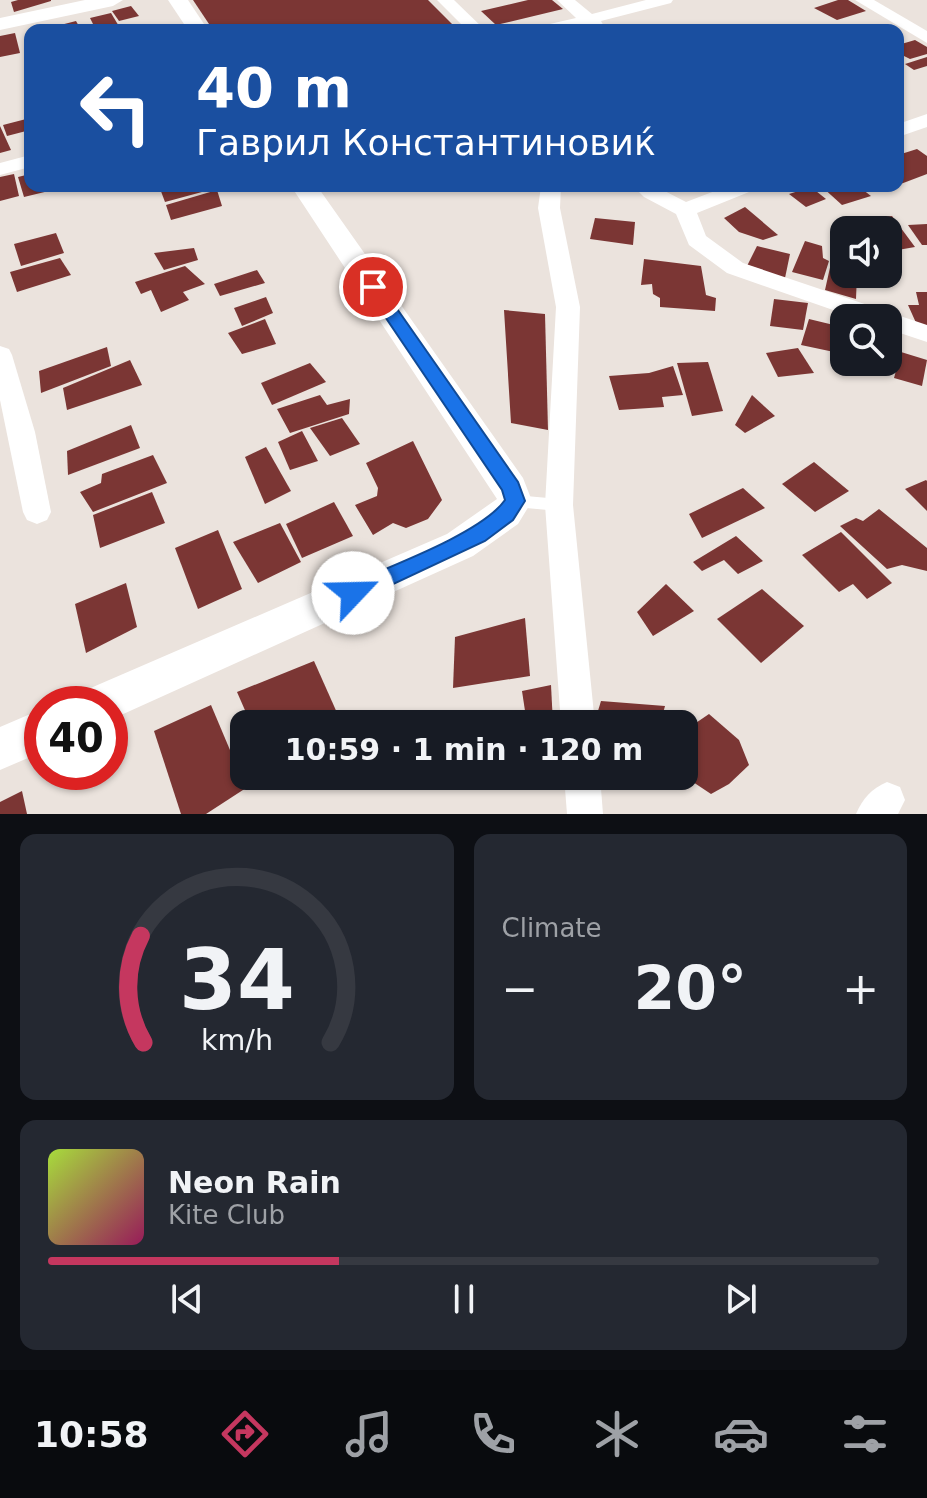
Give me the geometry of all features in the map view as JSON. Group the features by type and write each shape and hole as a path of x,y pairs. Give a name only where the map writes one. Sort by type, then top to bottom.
{"street":[{"path":"0,24 113,0"},
{"path":"178,0 194,24"},
{"path":"445,0 471,24"},
{"path":"565,0 594,24"},
{"path":"598,24 665,0"},
{"path":"863,0 903,24"},
{"path":"904,24 927,38"},
{"path":"904,129 927,120"},
{"path":"0,169 24,163"},
{"path":"128,692 448,551 492,525 511,509 515,501 511,488 308,192"},
{"path":"550,192 549,208 568,307 559,505 577,710"},
{"path":"654,192 685,210 697,240 735,268 840,304"},
{"path":"685,210 732,192"},
{"path":"902,325 927,334"},
{"path":"0,355 11,436 37,512"},
{"path":"0,749 24,738"},
{"path":"583,790 585,814"}],"lane":[{"path":"515,501 559,505"}],"building":[{"path":"193,0 428,0 452,24 209,24"},
{"path":"528,0 552,0 563,9 500,24 495,24 481,11"},
{"path":"848,0 866,11 837,20 814,8"},
{"path":"51,1 14,12 11,2"},
{"path":"131,6 139,16 119,21 112,11"},
{"path":"111,13 118,24 93,24 90,18"},
{"path":"15,33 20,53 0,57 0,36"},
{"path":"915,40 927,47 927,54 910,59 904,56 904,43"},
{"path":"927,57 927,66 914,70 905,64"},
{"path":"24,120 24,132 7,136 3,125"},
{"path":"0,126 11,150 0,153"},
{"path":"917,149 927,156 927,174 904,183 904,153"},
{"path":"14,174 19,196 0,201 0,177"},
{"path":"24,176 24,192 45,192 24,197 18,177"},
{"path":"161,192 202,192 165,202"},
{"path":"218,192 222,206 171,220 166,205"},
{"path":"817,192 826,199 806,207 789,194"},
{"path":"828,192 866,192 871,196 842,205"},
{"path":"745,207 778,235 763,240 739,232 724,218"},
{"path":"595,218 635,222 633,245 590,239"},
{"path":"927,224 927,245 922,245 908,225"},
{"path":"902,229 915,247 902,249"},
{"path":"56,233 64,253 21,266 14,244"},
{"path":"805,241 822,246 823,258 829,261 823,280 792,272"},
{"path":"757,246 790,254 785,278 746,268"},
{"path":"194,248 198,260 164,270 154,253"},
{"path":"60,258 71,275 17,292 10,272"},
{"path":"644,259 701,266 706,295 716,298 715,311 660,307 660,298 653,294 652,284 641,285"},
{"path":"185,266 205,284 183,292 189,300 161,312 151,290 141,294 135,282"},
{"path":"830,268 830,288 856,288 856,299 825,290"},
{"path":"257,270 265,283 220,296 214,284"},
{"path":"916,292 927,292 927,327 917,325 908,305 919,305"},
{"path":"266,297 273,313 242,326 234,308"},
{"path":"774,299 808,303 803,330 770,326"},
{"path":"504,310 545,314 548,430 511,423"},
{"path":"265,319 276,344 242,354 228,333"},
{"path":"809,319 830,324 830,351 801,345"},
{"path":"107,347 111,366 41,393 39,371"},
{"path":"798,348 814,373 778,377 766,353"},
{"path":"902,352 927,360 922,386 894,378 902,376"},
{"path":"130,360 142,385 67,410 63,388"},
{"path":"708,362 723,411 692,416 677,363"},
{"path":"310,363 326,382 272,405 261,383"},
{"path":"673,366 683,395 662,397 664,407 619,410 609,376 649,373"},
{"path":"320,395 327,405 350,399 349,414 290,433 277,409"},
{"path":"752,395 775,416 745,433 735,425"},
{"path":"342,418 360,444 330,456 310,428"},
{"path":"131,425 140,448 68,475 67,451"},
{"path":"302,431 318,461 290,470 278,442"},
{"path":"413,441 442,500 428,519 406,528 393,523 373,535 355,505 377,496 378,488 366,463"},
{"path":"266,447 291,491 265,504 245,457"},
{"path":"153,455 167,483 93,512 80,492 101,483 102,474"},
{"path":"814,462 849,491 815,512 782,484"},
{"path":"927,481 927,511 905,489"},
{"path":"743,488 765,508 702,538 689,514"},
{"path":"152,492 165,523 100,548 93,515"},
{"path":"334,502 353,536 302,558 286,524"},
{"path":"879,509 927,548 927,571 902,565 887,569 840,526 856,518 863,521"},
{"path":"280,523 301,562 258,583 233,542"},
{"path":"218,530 242,589 198,609 175,548"},
{"path":"841,532 892,583 867,599 853,584 839,592 802,555"},
{"path":"736,536 763,561 738,574 724,560 702,571 693,562"},
{"path":"126,583 137,627 86,653 75,604"},
{"path":"666,584 694,611 653,636 637,612"},
{"path":"762,589 804,626 761,663 717,619"},
{"path":"525,618 530,676 453,688 455,637"},
{"path":"314,661 336,710 245,710 237,692"},
{"path":"551,685 552,710 525,710 522,691"},
{"path":"601,701 665,706 664,710 598,710"},
{"path":"211,705 230,750 230,790 243,790 206,814 181,814 154,731"},
{"path":"709,714 739,740 749,765 729,784 711,794 698,785 698,721"},
{"path":"22,791 27,814 0,814 0,802"}],"route":[{"path":"353,593 478,535 506,514 515,501 511,488 373,287"}]}
